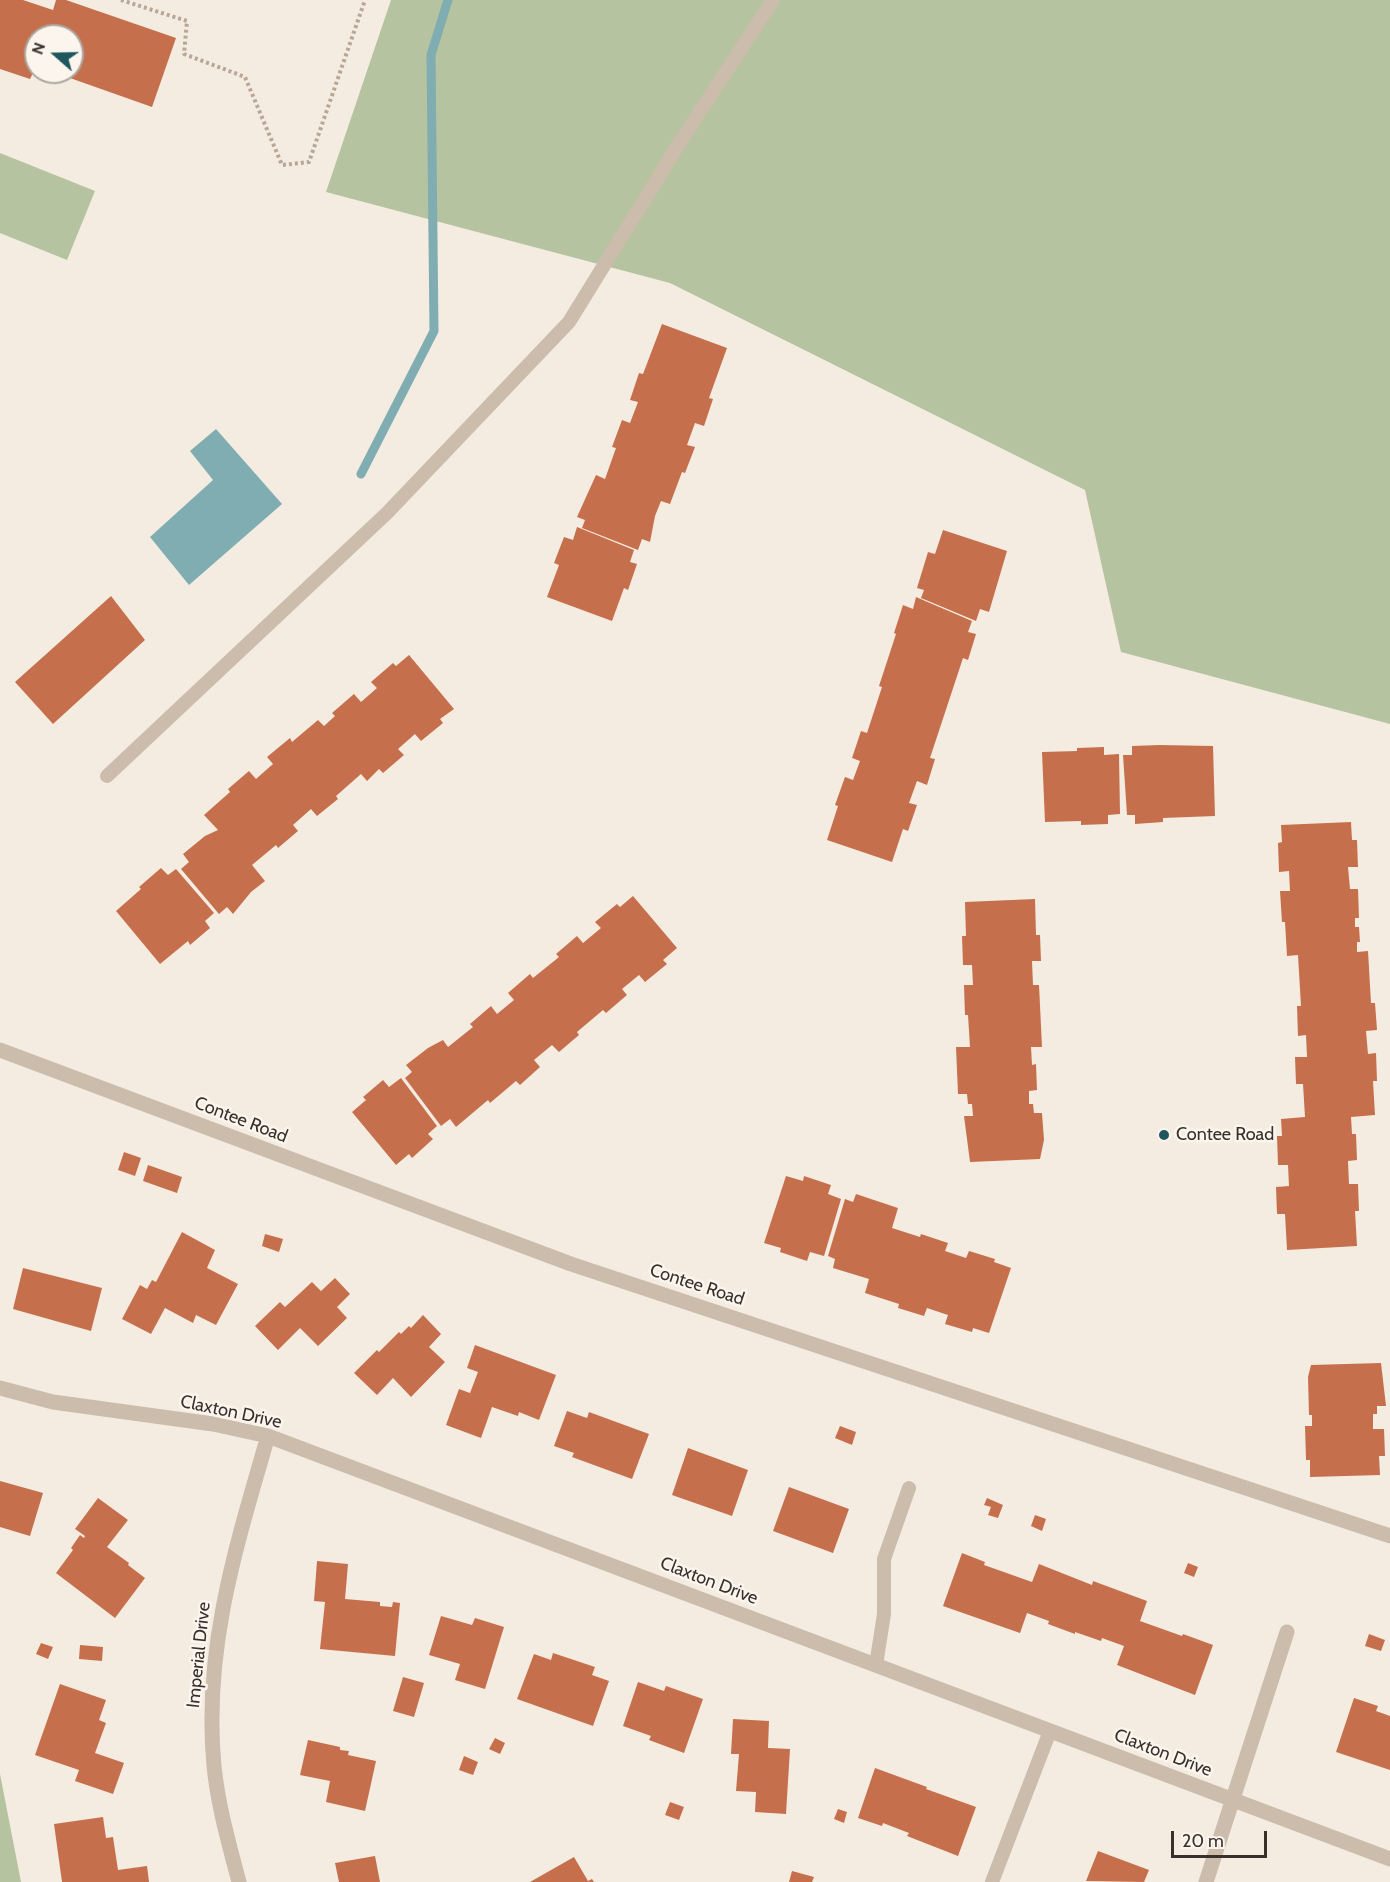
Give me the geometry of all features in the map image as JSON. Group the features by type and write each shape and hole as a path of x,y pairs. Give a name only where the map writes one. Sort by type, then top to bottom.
{"street":[{"name":"Contee Road","path":"0,1050 561,1260 1390,1536"},
{"name":"Claxton Drive","path":"0,1388 53,1402 213,1424 268,1436 1390,1859"},
{"name":"Imperial Drive","path":"239,1882 222,1814 214,1767 213,1685 217,1641 228,1580 268,1436"},
{"path":"1206,1882 1287,1632"}],"lane":[{"path":"107,776 387,513 569,322 682,139 773,0"},
{"path":"876,1665 884,1614 884,1559 909,1488"},
{"path":"992,1882 1050,1731"}],"path":[{"path":"121,0 187,21 184,54 245,77 282,165 309,162 365,0"}],"green space":[{"path":"391,0 1390,0 1390,724 1121,652 1085,490 670,283 326,192"},
{"path":"0,153 95,191 67,260 0,233"},
{"path":"0,1774 21,1882 0,1882"}],"water":[{"path":"216,429 282,504 189,585 150,537 213,480 190,451"}],"building":[{"path":"0,0 23,0 53,10 56,0 66,0 176,38 152,107 84,83 84,24 24,24 24,77 0,69"},
{"path":"662,324 727,348 709,398 713,399 704,426 695,423 687,445 695,447 685,473 682,472 670,504 661,501 655,516 650,542 642,539 638,550 582,528 585,520 577,517 596,475 605,479 616,448 612,447 622,420 630,423 638,402 630,400 639,373 643,374"},
{"path":"577,527 634,550 630,562 637,564 628,590 624,588 612,621 547,597 559,565 554,563 564,537 573,540"},
{"path":"943,530 1007,551 989,612 980,609 976,621 921,598 924,590 917,588 928,552 935,554"},
{"path":"111,596 145,640 53,724 15,682"},
{"path":"916,597 972,621 968,632 976,634 968,660 963,658 930,758 935,759 927,785 917,781 909,803 917,805 908,831 903,829 892,862 827,840 838,806 835,805 845,777 853,780 860,761 852,758 861,731 867,733 882,687 879,686 903,605 913,609"},
{"path":"409,655 454,709 440,719 443,723 421,741 415,734 398,749 404,755 383,773 379,769 367,781 361,774 336,796 338,799 317,816 311,809 293,825 298,831 278,848 276,845 252,865 265,881 251,892 233,914 227,907 219,914 181,869 189,862 183,854 205,836 218,830 204,815 230,792 228,789 249,771 256,779 273,764 267,757 290,738 292,742 318,720 324,726 335,716 332,713 354,694 361,702 377,688 371,682 393,663 396,666"},
{"path":"1132,746 1213,746 1215,816 1163,818 1163,822 1135,824 1135,815 1127,815 1123,755 1132,755"},
{"path":"1104,747 1104,755 1119,754 1120,814 1108,815 1108,824 1081,825 1081,821 1045,822 1042,752 1077,751 1077,748"},
{"path":"1351,822 1352,840 1357,840 1358,867 1348,867 1350,889 1358,889 1359,918 1355,918 1355,927 1359,927 1360,942 1357,942 1357,952 1368,951 1371,1003 1375,1003 1377,1030 1366,1031 1368,1054 1376,1053 1377,1081 1373,1081 1375,1115 1351,1117 1352,1134 1356,1134 1357,1160 1348,1161 1349,1184 1358,1184 1359,1211 1355,1211 1357,1246 1287,1250 1285,1214 1277,1214 1276,1187 1289,1186 1288,1165 1278,1165 1277,1136 1282,1136 1281,1119 1305,1117 1303,1084 1296,1084 1295,1057 1307,1057 1306,1035 1298,1036 1297,1006 1301,1006 1298,955 1287,956 1285,922 1282,922 1280,891 1290,891 1289,871 1279,872 1278,843 1282,842 1281,825"},
{"path":"161,868 168,875 176,869 214,913 205,921 210,928 190,945 188,941 160,964 116,911"},
{"path":"633,896 677,948 663,960 667,964 645,982 639,975 622,989 627,995 606,1013 603,1010 577,1032 579,1035 559,1052 552,1045 534,1060 540,1067 520,1085 516,1081 490,1103 488,1100 456,1127 450,1119 441,1126 405,1078 412,1072 406,1065 443,1040 448,1047 473,1027 470,1024 491,1006 497,1014 514,1000 508,993 530,974 533,978 559,957 556,954 577,936 583,943 601,928 595,922 617,904 620,907"},
{"path":"1035,899 1036,935 1040,935 1041,961 1032,961 1033,985 1039,985 1042,1047 1031,1047 1032,1065 1036,1064 1037,1090 1029,1091 1029,1104 1033,1104 1034,1113 1042,1113 1044,1140 1040,1159 970,1162 964,1116 973,1116 972,1104 968,1104 967,1094 958,1094 956,1047 970,1047 968,1015 965,1015 964,985 973,985 972,965 963,965 962,936 966,936 965,902"},
{"path":"401,1078 437,1126 428,1134 433,1139 412,1158 409,1154 396,1165 352,1112 366,1100 363,1097 383,1080 389,1087"},
{"path":"124,1152 141,1158 135,1176 118,1170"},
{"path":"148,1165 182,1177 177,1193 143,1181"},
{"path":"786,1176 803,1181 804,1176 831,1185 828,1194 841,1199 824,1256 810,1252 807,1261 780,1252 781,1248 764,1243"},
{"path":"856,1194 898,1208 892,1228 948,1243 945,1251 966,1258 969,1251 995,1259 994,1262 1011,1268 989,1333 973,1328 972,1332 945,1324 948,1315 927,1308 924,1316 898,1308 899,1304 865,1293 869,1279 833,1268 835,1259 828,1256 845,1199 853,1202"},
{"path":"182,1232 215,1250 207,1268 238,1284 216,1325 196,1315 193,1323 165,1308 151,1334 122,1319 140,1285 147,1289 152,1280 156,1282"},
{"path":"265,1234 283,1239 279,1252 262,1246"},
{"path":"23,1268 102,1288 91,1331 13,1309"},
{"path":"335,1278 350,1294 337,1307 347,1318 318,1346 300,1328 278,1350 255,1326 280,1302 285,1307 312,1282 321,1291"},
{"path":"423,1315 441,1334 429,1347 445,1362 411,1397 393,1378 377,1395 354,1373 377,1350 379,1352 399,1332 401,1334 409,1326 411,1328"},
{"path":"475,1345 556,1375 539,1420 519,1412 518,1416 492,1407 481,1438 446,1425 459,1389 470,1393 478,1372 467,1368"},
{"path":"1381,1363 1386,1406 1377,1406 1377,1414 1373,1414 1373,1429 1384,1429 1385,1456 1379,1456 1380,1475 1310,1477 1310,1460 1306,1460 1305,1426 1312,1426 1312,1415 1309,1415 1308,1377 1311,1365"},
{"path":"567,1411 587,1418 589,1412 649,1434 632,1479 572,1457 574,1453 554,1446"},
{"path":"840,1426 856,1432 852,1445 835,1438"},
{"path":"688,1448 748,1470 732,1516 672,1495"},
{"path":"0,1481 43,1493 30,1536 0,1527"},
{"path":"789,1487 849,1509 833,1553 773,1531"},
{"path":"98,1498 128,1520 107,1547 145,1578 115,1618 56,1573 73,1550 71,1548 80,1535 84,1538 85,1536 75,1529"},
{"path":"987,1498 1003,1505 998,1518 988,1515 991,1507 984,1505"},
{"path":"1035,1515 1046,1519 1042,1531 1031,1526"},
{"path":"962,1553 985,1562 984,1565 1032,1582 1039,1564 1092,1585 1093,1581 1147,1601 1140,1621 1213,1645 1195,1695 1117,1665 1124,1646 1102,1638 1101,1641 1075,1632 1075,1634 1027,1613 1020,1633 943,1606"},
{"path":"317,1561 348,1564 345,1599 380,1602 380,1606 392,1607 393,1602 400,1603 395,1656 320,1649 325,1602 314,1601"},
{"path":"1188,1563 1198,1567 1194,1577 1184,1573"},
{"path":"441,1616 472,1625 475,1618 504,1627 485,1689 455,1680 460,1664 429,1655"},
{"path":"1369,1634 1385,1640 1381,1651 1365,1646"},
{"path":"41,1643 53,1647 48,1659 36,1654"},
{"path":"80,1645 103,1647 102,1661 79,1659"},
{"path":"553,1653 595,1667 592,1675 609,1681 593,1726 517,1699 534,1654 551,1660"},
{"path":"403,1677 424,1683 414,1717 393,1711"},
{"path":"638,1682 664,1691 666,1686 703,1699 684,1753 649,1740 651,1736 623,1726"},
{"path":"60,1684 106,1700 99,1720 106,1723 95,1753 124,1763 113,1794 75,1781 79,1770 35,1755"},
{"path":"1354,1698 1378,1706 1376,1711 1390,1716 1390,1770 1336,1752"},
{"path":"733,1719 769,1721 768,1748 790,1749 786,1814 755,1812 756,1792 736,1791 739,1754 731,1754"},
{"path":"495,1738 505,1743 500,1754 489,1749"},
{"path":"308,1740 340,1747 340,1750 349,1751 348,1755 376,1761 365,1811 326,1802 330,1781 300,1775"},
{"path":"464,1756 478,1762 473,1775 459,1770"},
{"path":"875,1768 976,1807 958,1856 907,1836 909,1833 883,1823 882,1826 858,1818"},
{"path":"670,1802 684,1807 679,1820 665,1815"},
{"path":"838,1809 847,1812 844,1823 834,1819"},
{"path":"103,1817 106,1838 113,1837 118,1870 147,1866 149,1882 62,1882 54,1824"},
{"path":"1098,1851 1149,1870 1144,1882 1086,1881"},
{"path":"375,1856 380,1882 339,1882 335,1863"},
{"path":"574,1857 588,1881 592,1879 594,1882 530,1882"},
{"path":"792,1871 814,1877 812,1882 789,1882"}],"waterway":[{"path":"361,474 434,331 431,55 448,0"}],"place":[{"name":"Contee Road","path":"1164,1135"}]}
